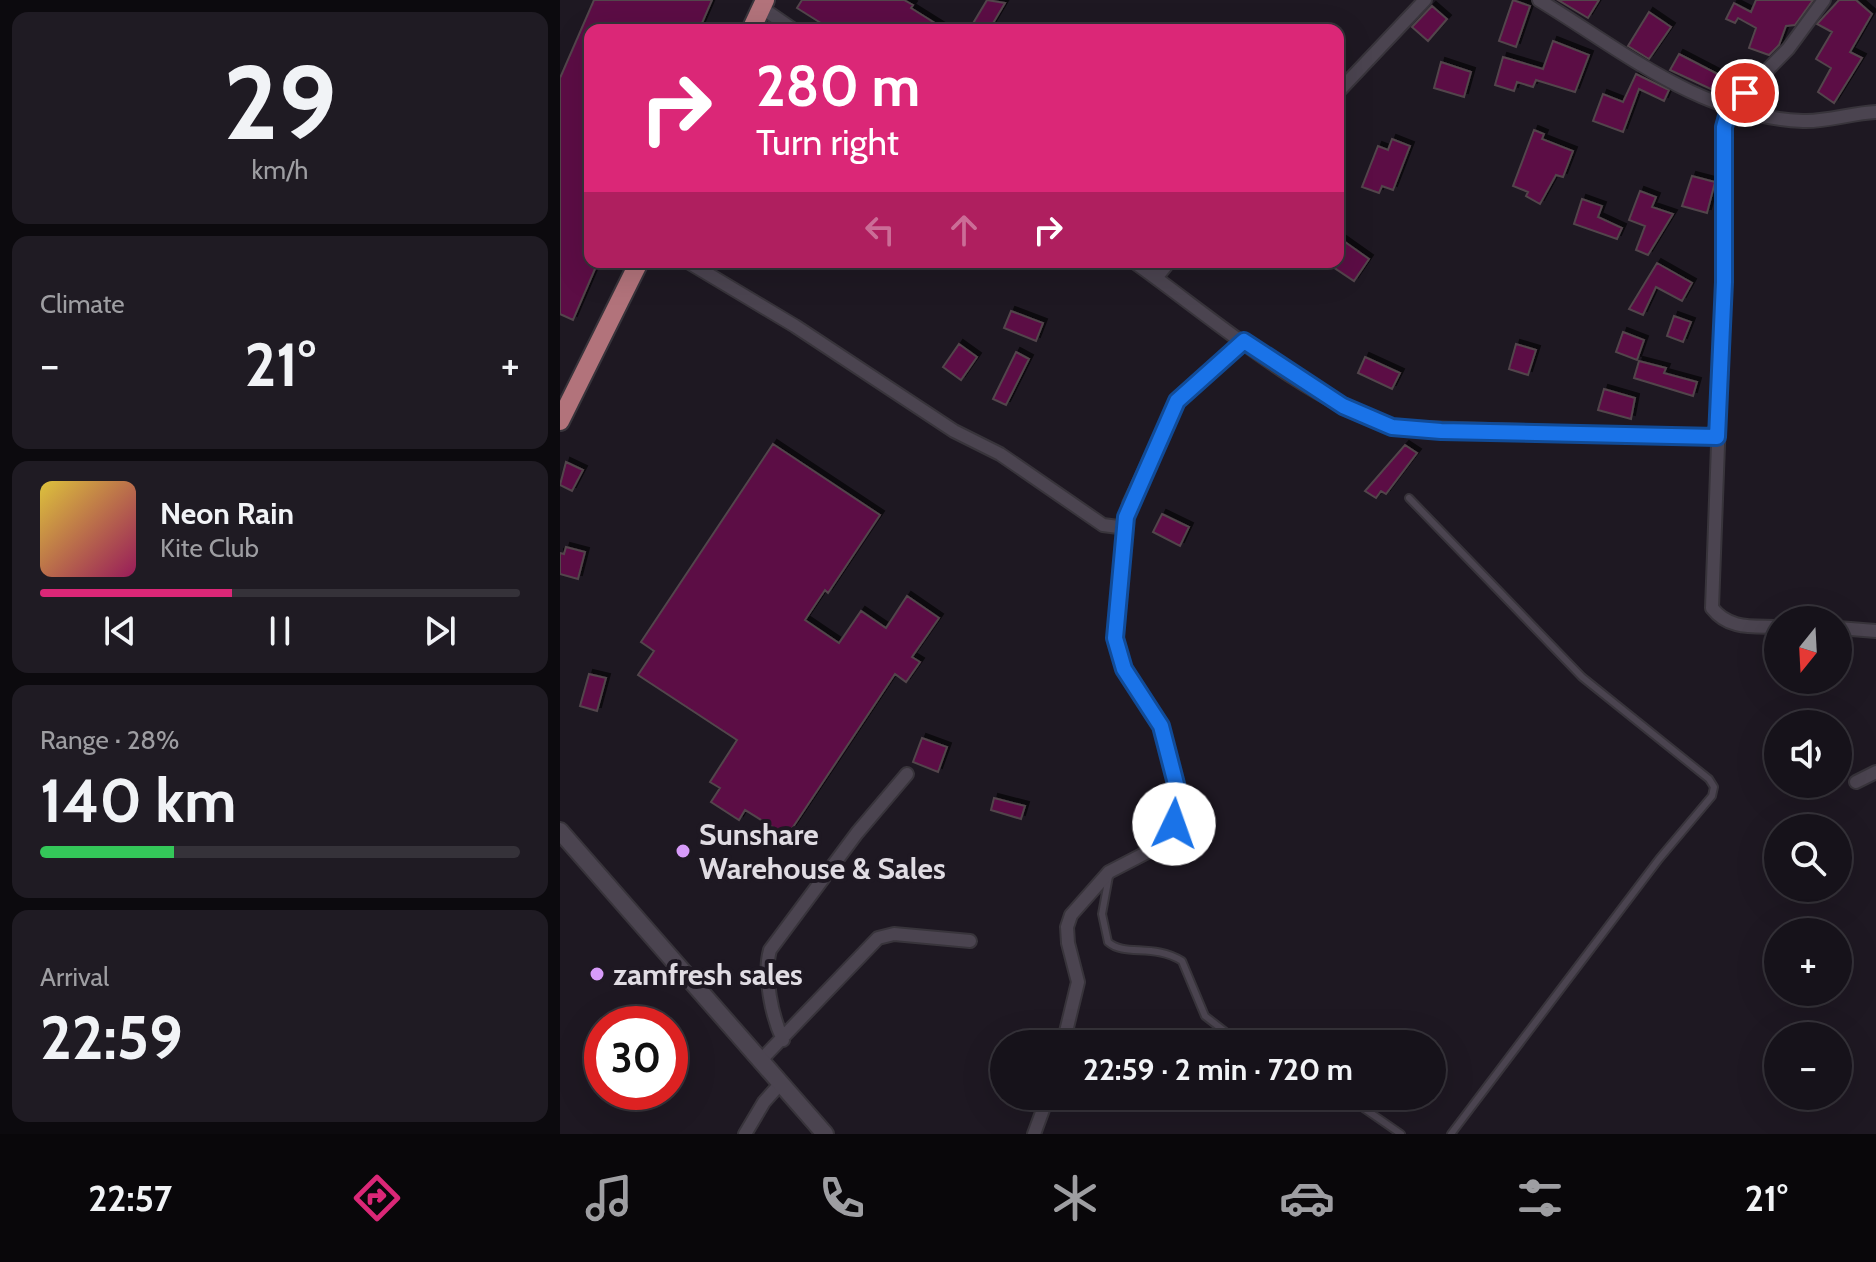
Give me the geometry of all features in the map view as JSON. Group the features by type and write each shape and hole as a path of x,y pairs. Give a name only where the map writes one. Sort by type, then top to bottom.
{"main road":[{"path":"754,24 764,4"},
{"path":"560,421 636,268"}],"street":[{"path":"1344,86 1425,0"},
{"path":"1539,0 1692,95 1729,109 1800,121 1876,112"},
{"path":"1764,626 1733,625 1720,619 1712,608 1724,282 1724,127 1729,109 1788,49 1824,0"},
{"path":"764,4 787,24"},
{"path":"698,268 795,326 954,431 1000,454 1103,525 1126,528"},
{"path":"1142,268 1244,341 1343,406 1392,427 1441,431 1717,437"},
{"path":"1156,278 1164,268"},
{"path":"1066,1030 1078,982 1067,927 1079,903 1109,872 1165,843 1178,803 1161,726 1124,669 1115,638 1129,504 1177,401 1244,341"},
{"path":"1852,629 1876,631"},
{"path":"1856,782 1876,772"},
{"path":"783,1040 775,1016 767,962 770,950 857,833 907,774"},
{"path":"560,831 825,1134"},
{"path":"761,1060 783,1040 859,954 878,938 894,934 970,941"},
{"path":"745,1134 764,1102 781,1083"},
{"path":"1034,1134 1043,1110"}],"lane":[{"path":"1409,498 1582,677 1709,779 1714,787 1712,796 1659,859 1451,1134"},
{"path":"1109,872 1102,914 1108,942 1119,949 1155,948 1182,961 1205,1016 1223,1030"},
{"path":"1366,1110 1401,1134"}],"building":[{"path":"594,0 712,0 702,24 584,24 584,268 595,268 573,320 560,314 560,78"},
{"path":"802,0 904,0 936,24 822,24 797,8"},
{"path":"987,0 1005,3 993,24 973,24"},
{"path":"1513,0 1530,6 1516,47 1499,41"},
{"path":"1558,0 1599,0 1588,18"},
{"path":"1756,0 1813,0 1795,25 1786,26 1779,45 1769,55 1749,48 1756,28 1738,18 1735,23 1726,19 1734,3 1751,12"},
{"path":"1839,0 1856,0 1872,14 1850,52 1862,58 1834,103 1818,92 1831,68 1816,59 1832,32 1817,24"},
{"path":"1432,6 1447,19 1428,41 1412,27"},
{"path":"1649,12 1671,27 1649,59 1628,46"},
{"path":"1553,41 1589,55 1575,92 1536,80 1533,87 1517,82 1514,91 1495,85 1503,57 1543,69"},
{"path":"1679,54 1737,84 1734,92 1728,97 1670,70"},
{"path":"1441,62 1471,72 1464,97 1434,88"},
{"path":"1636,74 1669,90 1664,101 1639,89 1623,132 1593,121 1603,94 1623,102"},
{"path":"1534,130 1544,134 1542,139 1573,151 1563,177 1556,175 1540,204 1526,196 1528,192 1513,186"},
{"path":"1392,139 1410,146 1393,190 1382,186 1379,193 1362,187 1378,146 1388,150"},
{"path":"1692,176 1715,182 1707,213 1682,206"},
{"path":"1640,191 1656,197 1652,207 1673,214 1648,255 1636,250 1645,226 1629,220"},
{"path":"1582,199 1602,206 1598,217 1622,228 1617,239 1574,224"},
{"path":"1344,241 1369,259 1354,281 1334,268 1344,268"},
{"path":"1657,263 1692,283 1682,301 1656,287 1643,315 1629,309"},
{"path":"1011,311 1043,323 1036,341 1004,328"},
{"path":"1674,316 1691,322 1683,342 1667,336"},
{"path":"1623,332 1644,340 1637,360 1616,352"},
{"path":"959,344 977,357 961,380 943,367"},
{"path":"1516,344 1536,350 1528,375 1509,369"},
{"path":"1016,352 1029,359 1006,405 993,399"},
{"path":"1365,357 1400,373 1392,389 1358,373"},
{"path":"1639,361 1666,368 1664,373 1697,382 1693,396 1634,378"},
{"path":"1604,389 1635,398 1631,419 1598,410"},
{"path":"773,444 880,515 828,593 825,590 805,620 839,643 861,611 886,628 907,596 939,618 912,657 920,662 906,682 895,674 787,836 745,810 739,820 711,802 720,788 710,782 737,740 638,675 654,651 641,642"},
{"path":"1405,445 1417,453 1386,494 1381,491 1376,498 1365,491"},
{"path":"566,462 583,470 572,491 560,485"},
{"path":"1162,514 1189,527 1180,546 1153,532"},
{"path":"566,547 585,552 578,579 560,574 560,553 564,554"},
{"path":"589,674 606,678 597,711 580,706"},
{"path":"922,738 947,747 938,772 913,762"},
{"path":"994,798 1025,806 1021,819 991,810"}],"place":[{"name":"Sunshare Warehouse & Sales","path":"683,851"},
{"name":"zamfresh sales","path":"597,974"}],"route":[{"path":"1174,824 1178,803 1176,784 1161,726 1124,669 1115,638 1115,621 1124,571 1129,504 1177,401 1244,341 1343,406 1392,427 1424,431 1717,437 1724,282 1724,127 1729,109 1745,93"}]}
